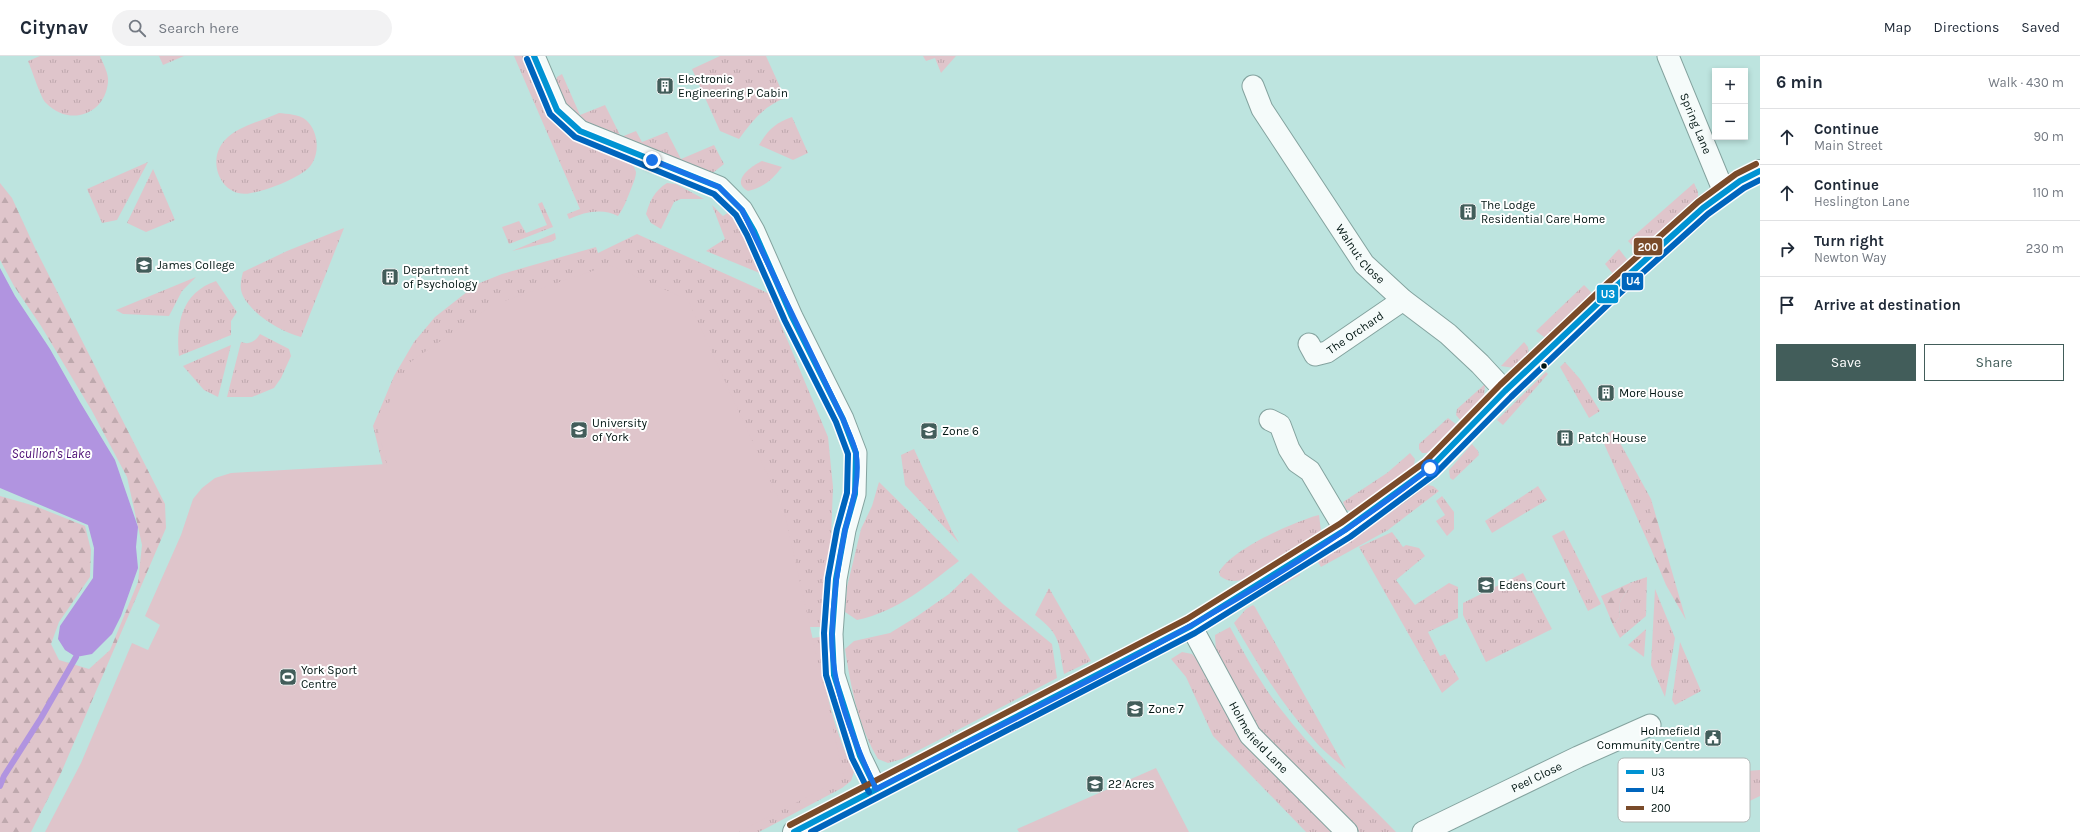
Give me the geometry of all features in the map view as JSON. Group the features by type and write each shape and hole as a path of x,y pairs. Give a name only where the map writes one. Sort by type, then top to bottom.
{"street":[{"path":"534,56 557,110 580,131 719,187 742,210 843,419 856,453 855,494 845,530 836,579 832,634 834,675 860,756 876,789"},
{"name":"Spring Lane","path":"1668,56 1724,192"},
{"name":"Walnut Close","path":"1253,86 1262,109 1364,264 1402,300 1448,334 1480,364 1505,391"},
{"path":"794,832 1191,626 1345,530 1430,468 1505,391 1620,283 1724,192 1740,181 1760,171"},
{"name":"The Orchard","path":"1309,344 1315,355 1327,352 1402,300"},
{"path":"1270,420 1280,425 1286,437 1289,450 1297,462 1310,471 1345,530"},
{"name":"Holmefield Lane","path":"1191,626 1250,735 1347,832"},
{"name":"Peel Close","path":"1424,832 1578,757 1650,725"}],"green space":[{"path":"40,56 100,56 106,69 108,82 100,103 84,114 75,116 55,110 46,103 39,90 28,61"},
{"path":"159,56 184,56 163,65"},
{"path":"514,56 523,56 547,108 568,135 584,143 606,150 626,159 633,165 636,172 635,178 622,210 618,216 606,212 594,212 581,214 569,219 567,214 580,209"},
{"path":"720,56 766,56 785,98 771,105 759,115 739,139 720,131 692,69"},
{"path":"923,56 956,56 941,73 935,58 926,61"},
{"path":"562,74 580,115 605,105 621,137 636,131 642,142 667,132 681,159 714,145 724,164 714,172 707,173 589,126 561,100 555,82 557,77"},
{"path":"279,113 300,117 311,125 314,131 317,146 314,160 305,171 279,185 251,193 241,194 232,191 225,185 217,168 219,149 230,135 250,124"},
{"path":"792,117 808,153 793,160 759,145 772,128"},
{"path":"762,161 782,167 775,176 767,182 748,191 741,183 742,178 744,174 753,166"},
{"path":"148,162 117,220 102,223 87,189"},
{"path":"153,169 175,220 146,232 127,223"},
{"path":"0,183 12,198 35,248 165,504 166,528 61,773 31,832 0,832 0,496 35,506 85,526 91,550 90,577 59,622 51,644 59,660 89,669 110,650 138,582 142,545 127,477 92,411 41,326 14,286 0,260"},
{"path":"667,183 676,184 704,199 681,199 674,202 661,229 651,223 646,214 653,197 659,189"},
{"path":"1694,183 1698,192 1698,200 1639,253 1628,241"},
{"path":"542,202 553,227 509,244 502,227 519,221 526,233 547,225 538,204"},
{"path":"712,205 723,216 729,212 743,232 762,274 706,251 725,239"},
{"path":"344,228 301,337 276,327 253,310 243,296 241,290 243,272 287,251"},
{"path":"555,233 556,239 551,242 512,251"},
{"path":"637,234 770,294 779,320 828,437 833,487 831,538 820,627 803,627 805,639 820,637 821,655 830,706 840,739 854,772 851,781 842,788 759,832 535,832 386,478 373,426 394,376 414,342 435,317 477,284 502,274 596,247 598,253"},
{"path":"1619,249 1629,262 1613,274 1605,264"},
{"path":"610,265 688,300 784,511 844,778 739,832 45,832 81,763 132,643 148,650 160,625 145,616 181,535 193,499 202,488 215,478 231,473 387,464 377,427 409,363 492,305"},
{"path":"196,277 182,291 169,316 123,314 116,310"},
{"path":"216,281 237,312 231,321 231,335 179,356 179,332 183,311 195,293 204,286"},
{"path":"1584,285 1591,292 1592,297 1549,337 1544,337 1536,331"},
{"path":"260,334 289,349 291,356 281,378 274,388 252,397 227,397 241,342 252,342"},
{"path":"1524,342 1528,347 1529,356 1514,368 1501,366"},
{"path":"231,345 218,397 204,390 183,366"},
{"path":"1565,362 1580,379 1600,411 1589,418 1560,367"},
{"path":"1546,372 1548,374 1503,425 1497,420"},
{"path":"1485,384 1484,399 1461,421 1456,415 1457,409"},
{"path":"1448,418 1457,425 1427,453 1422,453 1419,449 1419,444"},
{"path":"1613,430 1651,499 1651,549 1601,437"},
{"path":"1472,444 1478,451 1479,455 1453,480 1450,478 1449,470"},
{"path":"914,449 959,543 905,485 901,455"},
{"path":"1410,453 1415,459 1414,465 1352,511 1346,510 1343,502 1387,473"},
{"path":"879,482 959,561 899,604 872,616 857,620 845,612 847,587 861,529 872,506"},
{"path":"1427,485 1433,486 1439,491 1388,530 1321,567 1318,562 1319,559 1371,526"},
{"path":"1538,486 1547,500 1492,533 1485,521"},
{"path":"1442,496 1454,512 1454,529 1447,536 1436,521 1445,515 1436,501"},
{"path":"1651,499 1686,620 1666,585 1651,549"},
{"path":"1319,515 1321,531 1250,577 1239,581 1231,581 1220,576 1219,572 1236,554 1279,530"},
{"path":"1564,530 1601,604 1588,611 1552,536"},
{"path":"1392,532 1403,547 1406,545 1419,548 1425,556 1396,580 1415,605 1449,583 1458,587 1458,618 1428,632 1440,656 1445,654 1459,679 1442,693 1359,547"},
{"path":"1299,571 1300,575 1231,614 1230,612"},
{"path":"971,573 1003,604 1052,644 1057,678 902,759 888,763 878,759 860,720 845,649 854,641 890,633 949,594"},
{"path":"1523,573 1552,629 1486,662 1463,615 1463,603"},
{"path":"1647,577 1646,616 1620,638 1613,625 1619,618 1620,602 1632,582"},
{"path":"1632,582 1620,602 1619,618 1613,625 1601,596"},
{"path":"1049,588 1091,661 1064,674 1057,640 1044,622 1035,615"},
{"path":"1655,589 1675,638 1665,697 1651,665"},
{"path":"1253,605 1346,769 1321,748 1291,713 1261,669 1234,623 1246,609"},
{"path":"1230,627 1261,682 1296,728 1324,759 1396,832 1359,832 1259,730 1216,652 1215,635"},
{"path":"1646,629 1644,657 1628,645"},
{"path":"1680,642 1701,691 1675,705 1672,700"},
{"path":"1182,652 1192,654 1200,663 1222,707 1243,740 1333,832 1306,832 1213,736 1186,677 1171,659"},
{"path":"1156,768 1189,832 1019,832 1017,829"},
{"path":"1760,770 1760,796 1750,801 1750,771"}],"water":[{"name":"Scullion's Lake","path":"0,268 15,296 50,349 115,460 138,527 136,547 138,568 121,616 112,634 92,654 76,657 65,650 58,639 60,626 93,578 94,548 88,525 0,488"}],"waterway":[{"path":"0,786 4,776 41,718 76,657"}],"transit line":[{"name":"U3","path":"534,56 557,110 580,131 719,187 742,210 754,231 792,317 843,419 856,453 855,494 845,530 836,579 832,634 834,675 860,756 876,789"},
{"name":"U4","path":"527,59 550,114 575,137 714,194 736,215 747,235 785,321 836,422 848,454 847,493 837,529 828,578 824,633 826,675 852,758 869,792"},
{"name":"200","path":"790,825 1187,619 1341,523 1425,462 1500,385 1609,282 1698,202 1736,174 1756,164"},
{"name":"U3","path":"794,832 1191,626 1345,530 1430,468 1505,391 1614,288 1703,208 1740,181 1760,171"},
{"name":"U4","path":"811,832 1195,633 1350,537 1435,474 1511,397 1619,294 1708,214 1744,188 1760,180"}],"place":[{"name":"Electronic Engineering P Cabin","path":"665,86"},
{"name":"The Lodge Residential Care Home","path":"1468,212"},
{"name":"James College","path":"144,265"},
{"name":"Department of Psychology","path":"390,277"},
{"name":"More House","path":"1606,393"},
{"name":"University of York","path":"579,430"},
{"name":"Zone 6","path":"929,431"},
{"name":"Patch House","path":"1565,438"},
{"name":"Edens Court","path":"1486,585"},
{"name":"York Sport Centre","path":"288,677"},
{"name":"Zone 7","path":"1135,709"},
{"name":"Holmefield Community Centre","path":"1713,738"},
{"name":"22 Acres","path":"1095,784"}],"route":[{"path":"652,160 719,187 742,210 754,231 792,317 834,399 856,453 855,494 845,530 836,579 832,634 834,675 860,756 876,789 1086,682 1191,626 1345,530 1430,468"}]}
